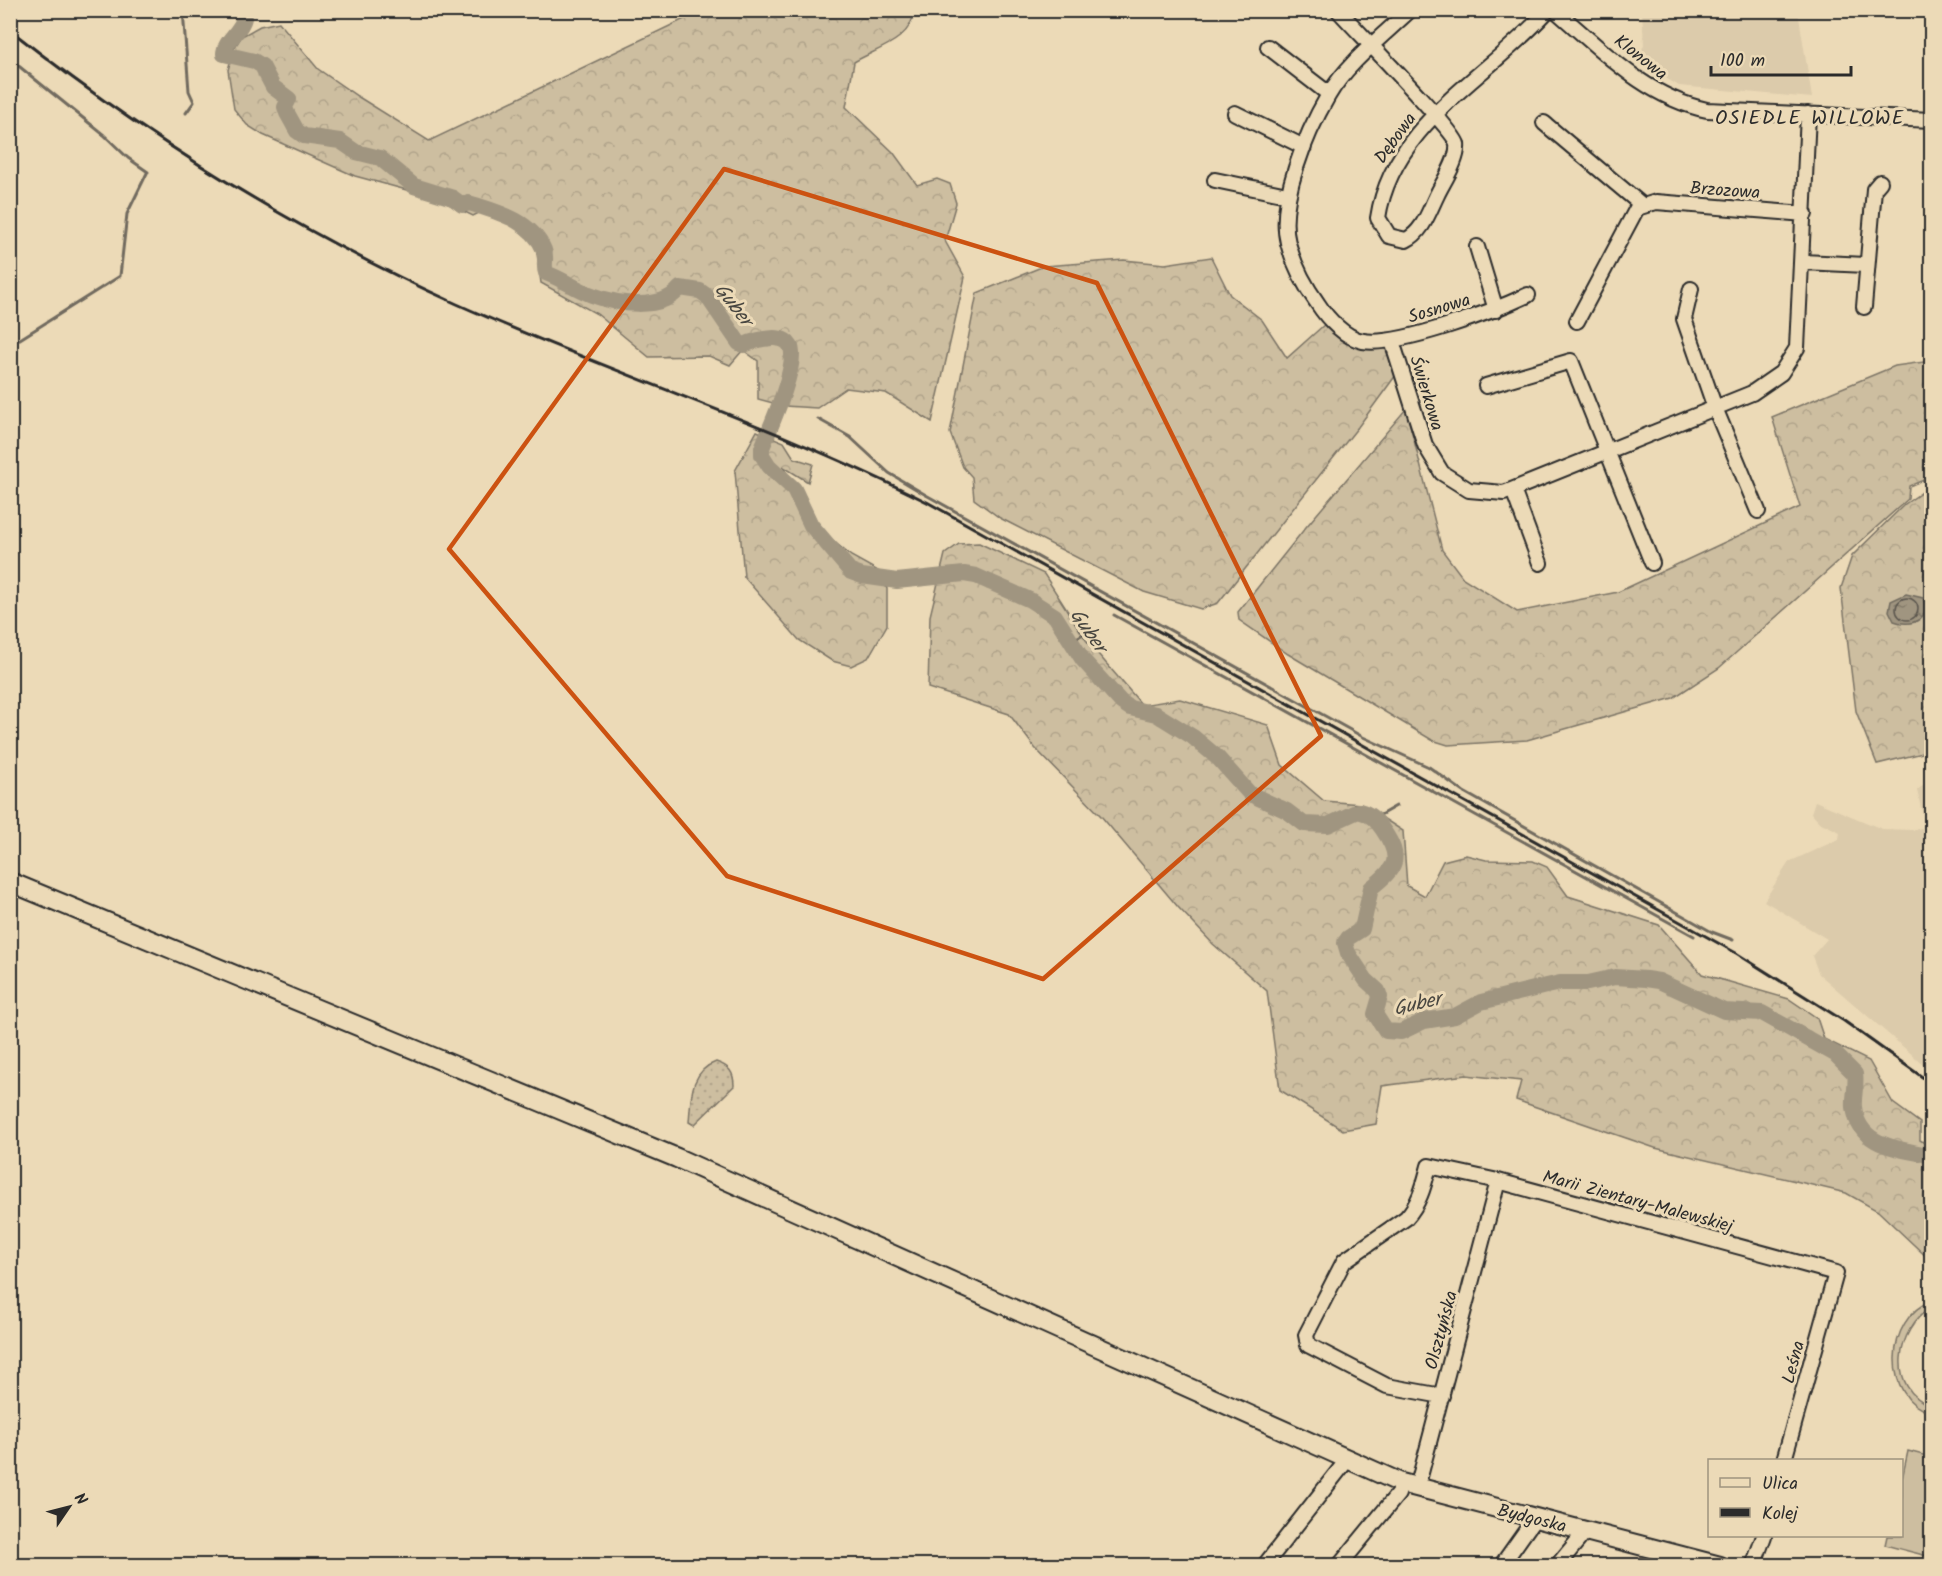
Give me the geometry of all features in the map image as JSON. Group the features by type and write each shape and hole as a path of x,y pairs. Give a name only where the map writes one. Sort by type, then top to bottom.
{"main road":[{"name":"Bydgoska","path":"10,882 677,1158 1409,1486 1717,1565"}],"street":[{"path":"1338,10 1435,115"},
{"name":"Świerkowa","path":"1410,10 1329,94 1304,147 1287,195 1287,241 1304,285 1329,320 1361,341 1392,341 1425,445 1442,473 1468,490 1503,493 1752,393 1781,373 1797,348 1803,261 1808,114"},
{"name":"Dębowa","path":"1435,115 1454,134 1458,148 1419,230 1406,240 1389,236 1378,218 1383,191 1396,165 1435,115 1548,10"},
{"name":"Klonowa","path":"1555,10 1642,84 1672,101 1707,110 1932,120"},
{"path":"1268,47 1329,94"},
{"path":"1235,113 1304,147"},
{"path":"1545,123 1643,206"},
{"path":"1215,180 1287,195"},
{"path":"1864,307 1874,189 1880,182"},
{"name":"Brzozowa","path":"1643,206 1656,202 1805,214"},
{"path":"1577,321 1637,208 1643,206"},
{"name":"Sosnowa","path":"1477,247 1496,310"},
{"path":"1803,261 1866,265"},
{"path":"1691,289 1684,319 1715,408 1758,511"},
{"name":"Sosnowa","path":"1392,341 1496,310 1528,295"},
{"path":"1486,386 1571,361 1652,563"},
{"path":"1513,489 1540,563"},
{"name":"Marii Zientary-Malewskiej","path":"1442,1396 1387,1386 1308,1345 1306,1335 1344,1261 1406,1218 1414,1209 1422,1194 1429,1166 1498,1181 1836,1274"},
{"name":"Olsztyńska","path":"1339,1566 1398,1494 1409,1486 1442,1396 1498,1181"},
{"name":"Leśna","path":"1785,1459 1836,1274"},
{"path":"1264,1566 1347,1460"},
{"path":"1501,1566 1535,1518"},
{"path":"1557,1566 1585,1532"},
{"path":"1753,1566 1764,1537"}],"highlighted area":[{"path":"724,169 1097,283 1321,736 1043,979 727,876 449,549"}],"shaded area":[{"path":"1642,11 1798,11 1812,98 1679,86 1634,59 1644,46"},
{"path":"1931,780 1931,821 1924,822 1917,790"},
{"path":"1815,801 1882,829 1914,830 1931,825 1931,1071 1819,974 1812,956 1827,939 1764,901 1789,862 1839,839 1840,832 1819,822 1811,813"}],"green space":[{"path":"701,11 914,11 912,21 900,36 854,62 846,107 893,152 917,185 937,179 950,184 956,203 945,241 965,277 932,422 886,393 846,388 817,408 784,406 758,399 758,361 743,350 730,365 709,356 649,357 597,314 541,283 536,246 523,230 481,212 473,216 436,198 355,176 263,135 247,125 234,109 228,70 234,48 242,36 260,26 279,22 318,69 429,141"},
{"path":"1211,257 1230,295 1262,320 1287,358 1325,324 1389,345 1396,375 1358,427 1218,603 1201,609 1144,592 1000,518 974,499 972,477 963,467 950,433 977,293 1044,266 1124,260 1165,264"},
{"path":"1931,361 1931,477 1909,486 1908,499 1719,668 1673,698 1527,740 1448,745 1432,740 1288,654 1239,620 1238,612 1306,527 1406,409 1442,550 1463,578 1517,612 1618,592 1800,507 1772,417 1895,366"},
{"path":"757,431 784,442 794,458 813,464 808,482 784,467 809,520 851,556 880,572 887,589 887,625 868,658 851,666 832,661 799,640 744,577 735,471"},
{"path":"1931,486 1931,751 1877,764 1856,711 1841,588 1852,556 1905,504"},
{"path":"979,543 1044,574 1086,640 1142,705 1180,699 1268,725 1282,765 1324,801 1361,804 1403,831 1407,886 1425,896 1443,861 1466,855 1486,860 1533,861 1547,867 1568,896 1659,925 1702,974 1789,999 1817,1018 1824,1039 1869,1061 1893,1103 1920,1123 1920,1140 1931,1147 1931,1261 1878,1211 1846,1193 1655,1148 1516,1100 1521,1081 1466,1075 1382,1086 1376,1124 1343,1130 1280,1090 1267,991 1213,944 1178,907 1101,816 1035,748 1009,714 928,688 930,616 945,554 959,544"},
{"path":"716,1062 730,1070 734,1086 694,1125 689,1122 694,1086 701,1072"},
{"path":"1931,1301 1931,1307 1919,1317 1910,1330 1901,1358 1902,1373 1907,1386 1917,1398 1931,1406 1931,1413 1915,1405 1903,1392 1897,1376 1895,1358 1898,1340 1905,1324 1916,1310"},
{"path":"1908,1451 1931,1457 1931,1557 1885,1545 1887,1537 1903,1537 1903,1474"}],"water":[{"path":"1906,594 1923,598 1925,611 1918,620 1900,623 1894,621 1889,611 1891,601"}],"waterway":[{"path":"183,10 189,91 194,102 186,113"},
{"name":"Guber","path":"237,10 244,18 224,54 254,61 262,66 273,87 289,99 285,107 287,113 297,131 304,136 340,141 356,152 380,158 414,186 453,198 462,205 469,203 491,210 522,224 531,231 544,250 546,273 586,293 614,301 638,304 662,300 672,296 680,288 700,291 707,296 739,343 744,345 772,338 786,341 792,353 789,375 762,448 762,455 769,466 794,489 811,525 851,572 862,576 897,581 964,574 976,576 1030,600 1055,616 1083,660 1121,702 1130,708 1156,714 1193,737 1218,758 1250,794 1287,811 1304,824 1328,825 1358,811 1373,818 1381,826 1393,848 1394,862 1386,875 1371,888 1362,929 1348,938 1345,943 1348,953 1366,980 1378,991 1380,997 1375,1014 1386,1031 1401,1032 1424,1021 1455,1016 1481,1002 1560,983 1588,983 1615,977 1659,981 1724,1011 1762,1013 1835,1054 1855,1074 1854,1107 1857,1121 1864,1131 1882,1144 1932,1156"},
{"path":"10,59 104,135 128,158 148,172"},
{"path":"10,341 20,339 120,276 127,214 147,173"},
{"path":"818,419 850,437 889,473 926,495 1363,737 1429,767 1464,792 1712,932 1733,940"},
{"path":"1114,615 1694,936"},
{"path":"1071,641 1085,633"},
{"path":"1375,818 1396,806"}],"railway":[{"path":"10,30 62,70 170,146 225,181 339,246 457,304 575,354 811,448 927,502 1736,953 1844,1021 1932,1084"}],"district":[{"name":"OSIEDLE WILLOWE","path":"1810,117"}]}
